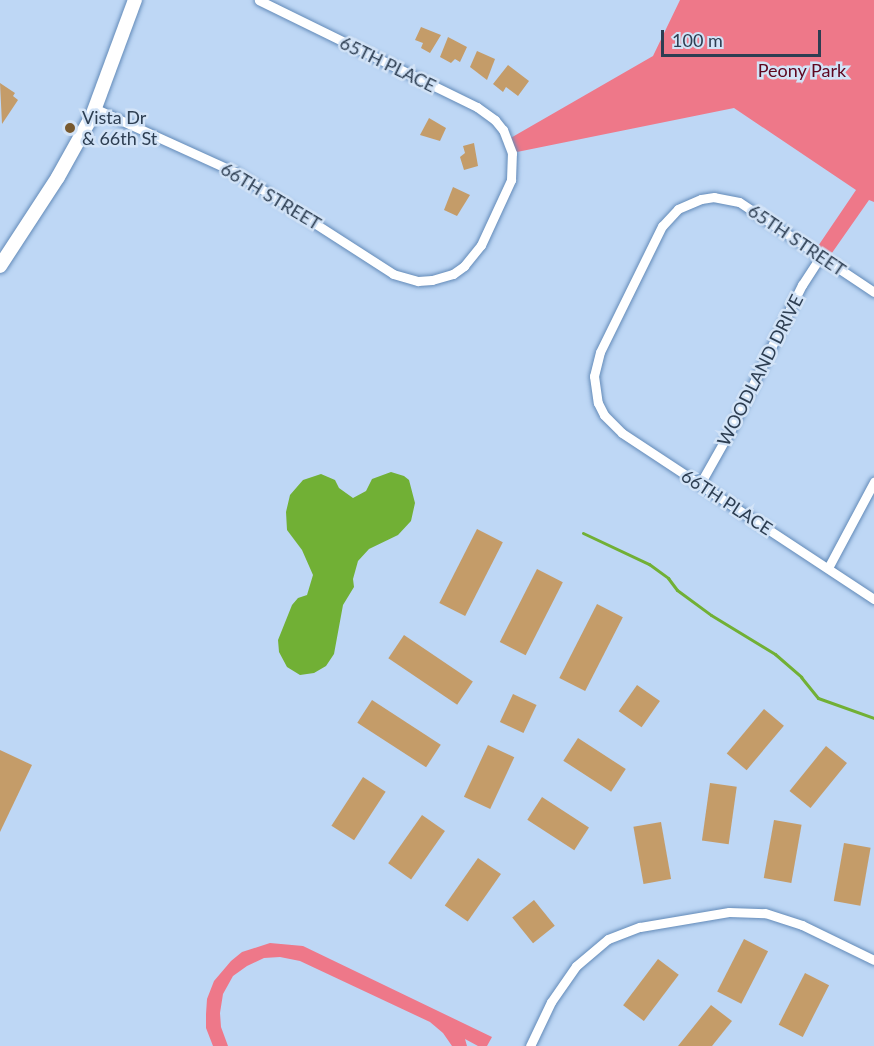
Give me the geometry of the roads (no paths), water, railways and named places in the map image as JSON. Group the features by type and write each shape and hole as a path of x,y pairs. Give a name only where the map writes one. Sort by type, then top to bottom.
{"street":[{"path":"0,266 58,177 96,109 135,0"},
{"name":"65TH PLACE","path":"259,0 477,107 495,120 507,140 513,166 506,192 474,256 465,266 444,278"},
{"name":"66TH STREET","path":"96,109 235,172 393,274 418,281 444,278"},
{"name":"65TH STREET","path":"595,393 594,376 600,352 657,233 669,217 690,203 714,197 751,208 874,292"},
{"name":"WOODLAND DRIVE","path":"700,484 731,429 790,309 821,256"},
{"name":"66TH PLACE","path":"595,393 604,415 613,425 874,599"},
{"path":"828,568 874,482"},
{"path":"530,1046 551,1002 576,966 608,939 654,924 721,913 765,913 801,925 874,960"}],"waterway":[{"path":"583,533 649,564 668,578 677,590 711,615 775,654 801,677 818,698 874,718"}],"place":[{"name":"Vista Dr & 66th St","path":"70,128"}],"park label":[{"name":"Peony Park","path":"802,70"}]}
